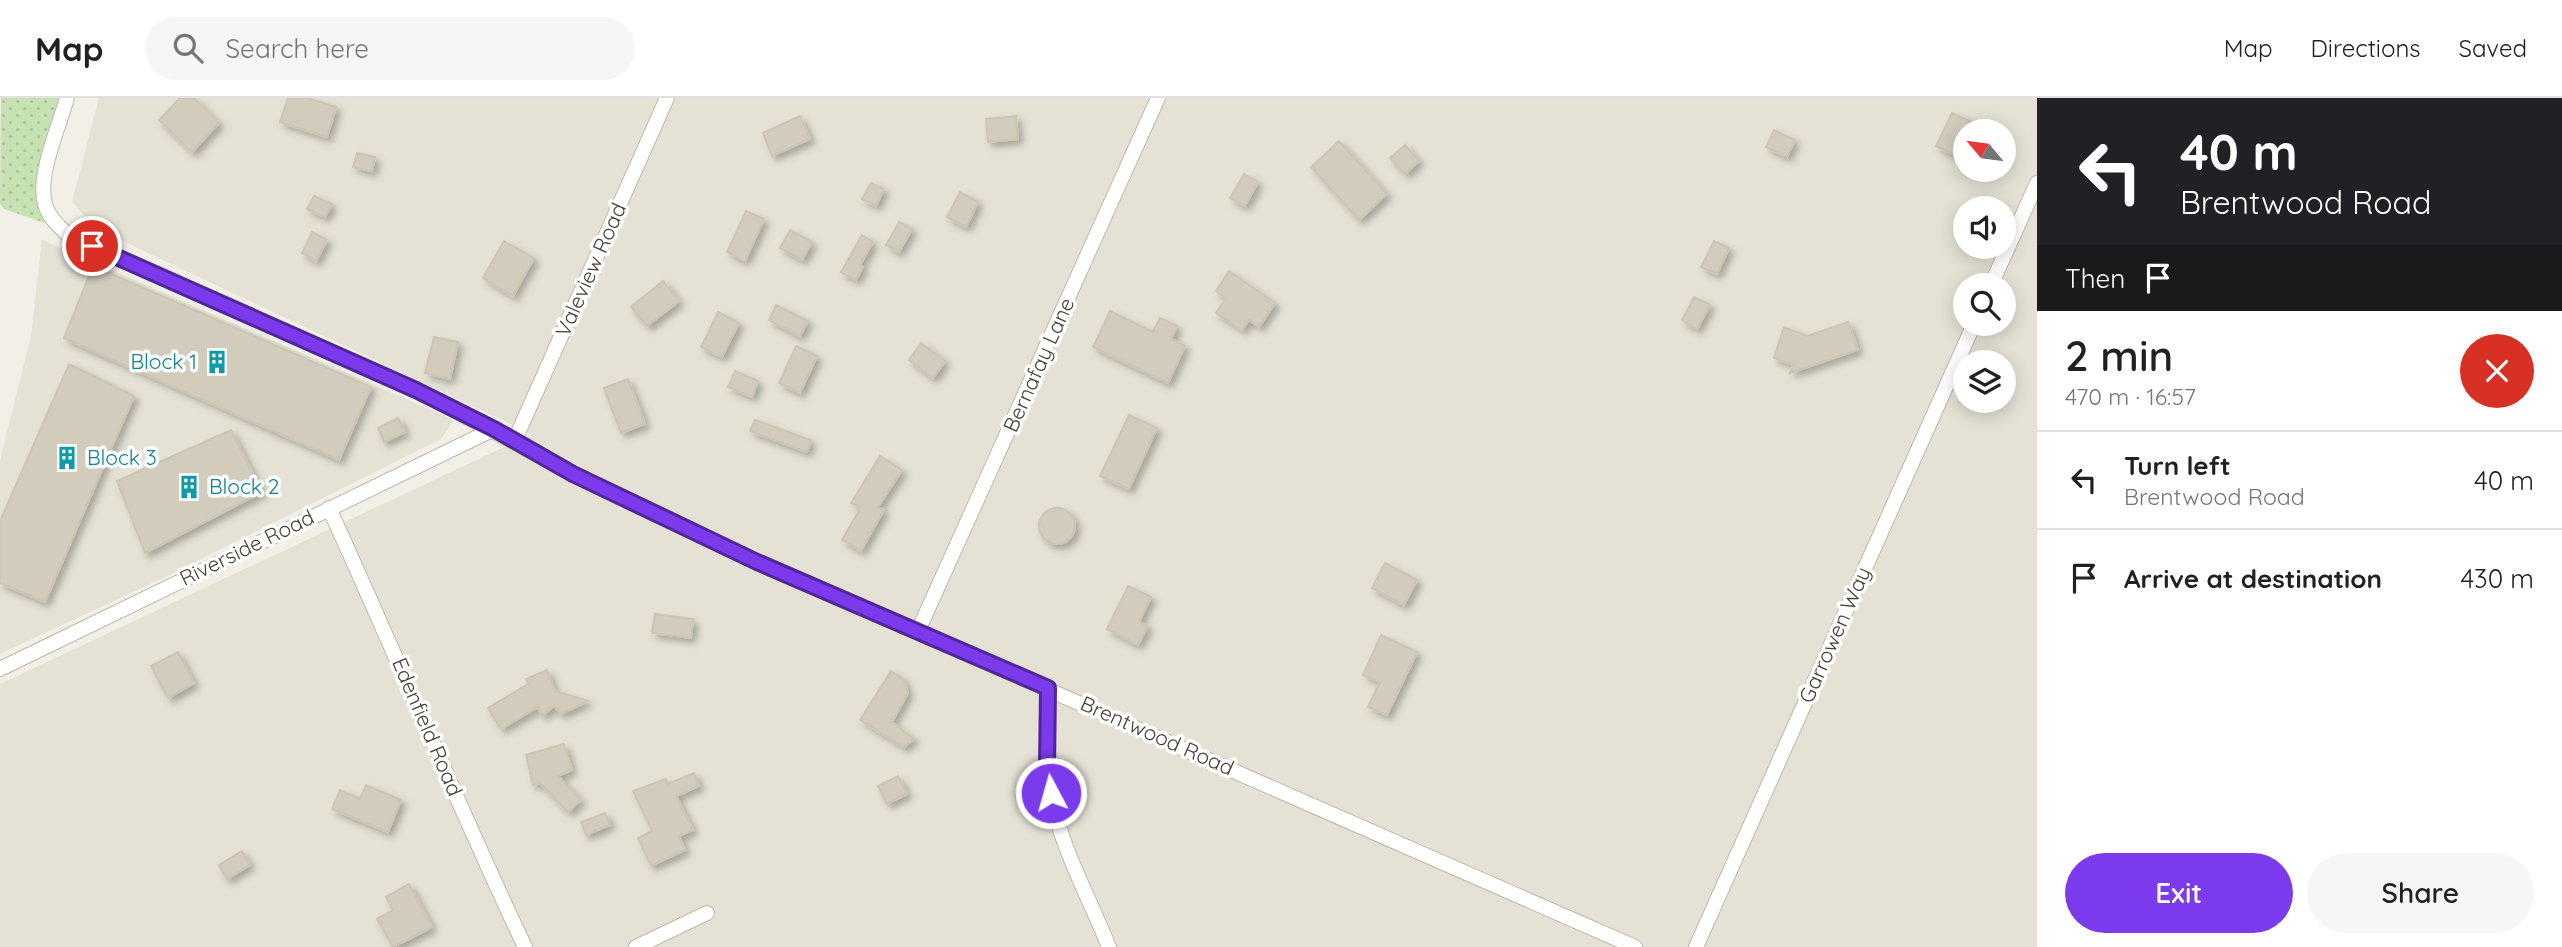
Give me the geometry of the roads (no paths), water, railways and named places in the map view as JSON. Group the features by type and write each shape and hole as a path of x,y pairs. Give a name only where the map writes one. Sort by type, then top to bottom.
{"street":[{"name":"Brentwood Road","path":"67,98 43,182 45,205 52,219 67,234 416,390 494,429 573,474 757,562 1635,947"},
{"name":"Valeview Road","path":"514,442 667,98"},
{"name":"Bernafay Lane","path":"918,631 1158,98"},
{"path":"1996,273 2037,183"},
{"name":"Garrowen Way","path":"1696,947 1969,336"},
{"name":"Riverside Road","path":"0,669 494,429"},
{"name":"Edenfield Road","path":"329,508 400,661 480,852 524,947"},
{"path":"1048,688 1047,768 1051,793 1061,831 1110,947"},
{"path":"636,947 707,913"}],"place":[{"name":"Block 1","path":"217,362"},
{"name":"Block 3","path":"67,458"},
{"name":"Block 2","path":"189,487"}]}
